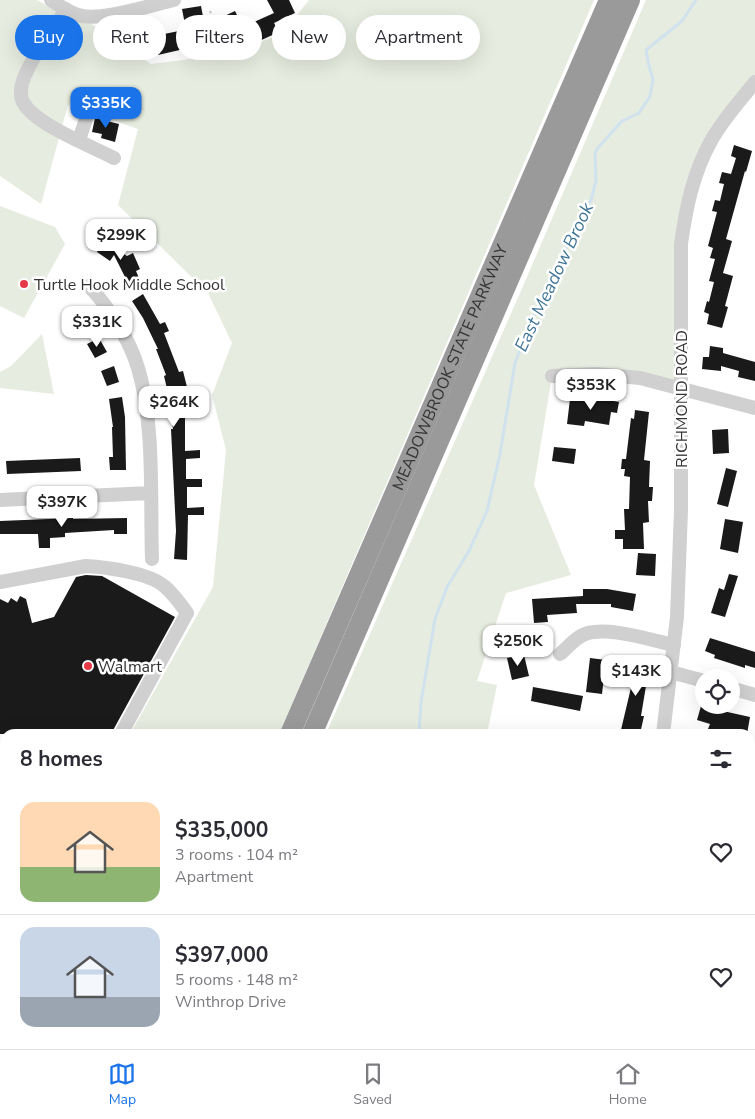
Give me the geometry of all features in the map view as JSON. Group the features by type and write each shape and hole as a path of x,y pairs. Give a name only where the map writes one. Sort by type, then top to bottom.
{"highway":[{"name":"MEADOWBROOK STATE PARKWAY","path":"292,729 609,0"},
{"name":"MEADOWBROOK STATE PARKWAY","path":"314,729 630,0"}],"street":[{"path":"51,0 80,16 90,17 105,16 174,0"},
{"path":"66,9 27,71 21,89 22,101 32,112 53,127 114,158"},
{"name":"RICHMOND ROAD","path":"664,729 677,617 681,510 681,244 686,207 698,169 711,140 755,82"},
{"path":"80,140 86,119"},
{"path":"89,286 121,330 137,365 146,408 152,559"},
{"path":"552,376 596,374 640,378 755,408"},
{"path":"0,500 150,493"},
{"path":"0,582 86,566 99,567 141,575 163,585 180,604 187,613 124,729"},
{"path":"560,654 585,634 599,632 612,632 674,645"},
{"path":"671,672 695,679"},
{"path":"740,690 755,694"}],"path":[{"path":"210,11 212,15"}],"shaded area":[{"path":"0,0 37,0 57,11 78,15 15,15 15,60 83,60 83,19 93,25 93,60 145,60 151,64 183,60 262,60 262,41 272,37 272,60 346,60 346,15 297,15 309,0 594,0 281,729 133,729 213,587 226,450 212,395 232,343 208,293 118,205 138,129 68,105 41,204 0,176"},
{"path":"646,0 755,0 755,82 729,114 686,207 680,388 552,376 534,485 571,575 506,593 477,681 497,685 488,729 328,729 520,293"},
{"path":"0,206 55,227 65,244 24,318 0,306"},
{"path":"42,334 54,394 0,388 0,372 11,366"}],"building":[{"path":"267,0 289,0 295,13 291,15 272,15 272,35 262,40 262,18 274,13"},
{"path":"201,6 203,15 183,15 182,9"},
{"path":"235,11 237,15 226,15"},
{"path":"176,32 176,51 166,53 166,34"},
{"path":"95,118 119,124 115,142 101,138 102,134 92,132"},
{"path":"734,145 752,151 726,239 732,241 723,273 733,276 725,306 728,307 722,328 707,324 709,314 704,312 707,301 709,302 714,282 709,281 715,259 710,258 713,248 708,246 717,212 712,211 715,200 720,201 724,184 719,183 722,172 731,174 736,158 731,156"},
{"path":"103,241 127,256 133,253 140,269 136,271 139,278 128,283 114,255 110,261 97,252"},
{"path":"143,294 160,324 165,322 169,331 164,333 179,372 183,371 187,387 181,388 185,418 185,451 200,450 200,458 186,459 186,479 202,479 202,487 187,487 187,508 204,507 204,515 188,515 187,560 174,559 176,531 171,429 173,429 164,376 166,375 156,349 158,349 143,318 132,301"},
{"path":"71,310 85,319 78,330 64,321"},
{"path":"99,338 107,352 95,358 87,344"},
{"path":"710,346 723,348 723,353 755,362 755,381 738,377 739,371 721,366 721,371 702,369 703,357 709,357"},
{"path":"114,366 119,382 107,386 101,371"},
{"path":"122,397 125,417 126,470 110,470 109,457 113,457 113,427 109,399"},
{"path":"598,398 619,402 617,413 611,412 609,425 585,421 584,426 567,424 570,399 598,401"},
{"path":"635,410 649,412 644,460 650,461 649,487 653,487 652,501 648,501 649,522 643,523 644,549 623,549 623,539 615,539 615,530 625,530 624,509 629,509 630,477 624,476 625,469 621,469 622,459 626,459 631,418 634,419"},
{"path":"728,429 729,453 713,454 712,430"},
{"path":"554,447 576,449 574,464 552,461"},
{"path":"80,458 81,471 7,474 6,461"},
{"path":"726,468 737,471 728,507 717,504"},
{"path":"127,518 127,534 114,534 114,530 65,533 65,537 50,538 50,548 39,548 38,534 0,534 0,521"},
{"path":"725,519 743,522 738,553 720,549"},
{"path":"638,553 656,554 655,576 636,575"},
{"path":"729,574 738,576 725,617 711,613 719,588 724,590"},
{"name":"Walmart","path":"86,575 102,576 175,617 114,729 0,729 0,599 8,603 11,598 17,602 20,596 26,599 32,623 54,617 76,577"},
{"path":"583,589 607,589 636,594 633,611 611,607 611,604 576,604 577,613 547,615 548,622 534,623 532,599 583,596"},
{"path":"710,638 755,652 755,668 745,665 745,668 714,658 715,655 705,651"},
{"path":"524,655 529,676 512,680 507,658"},
{"path":"590,658 606,660 602,694 586,692"},
{"path":"627,660 650,662 641,716 644,716 641,729 621,729 634,675 626,675"},
{"path":"533,687 583,696 580,711 531,701"},
{"path":"699,714 736,714 750,717 748,729 708,729 710,724 697,720"}],"waterway":[{"name":"East Meadow Brook","path":"419,729 421,702 435,619 447,587 469,551 487,511 500,454 515,363 544,291 591,200 596,181 595,154 597,149 622,121 639,113 650,96 653,80 646,50 682,21 696,0"}],"place":[{"name":"Turtle Hook Middle School","path":"24,284"},
{"name":"Walmart","path":"88,666"}]}
